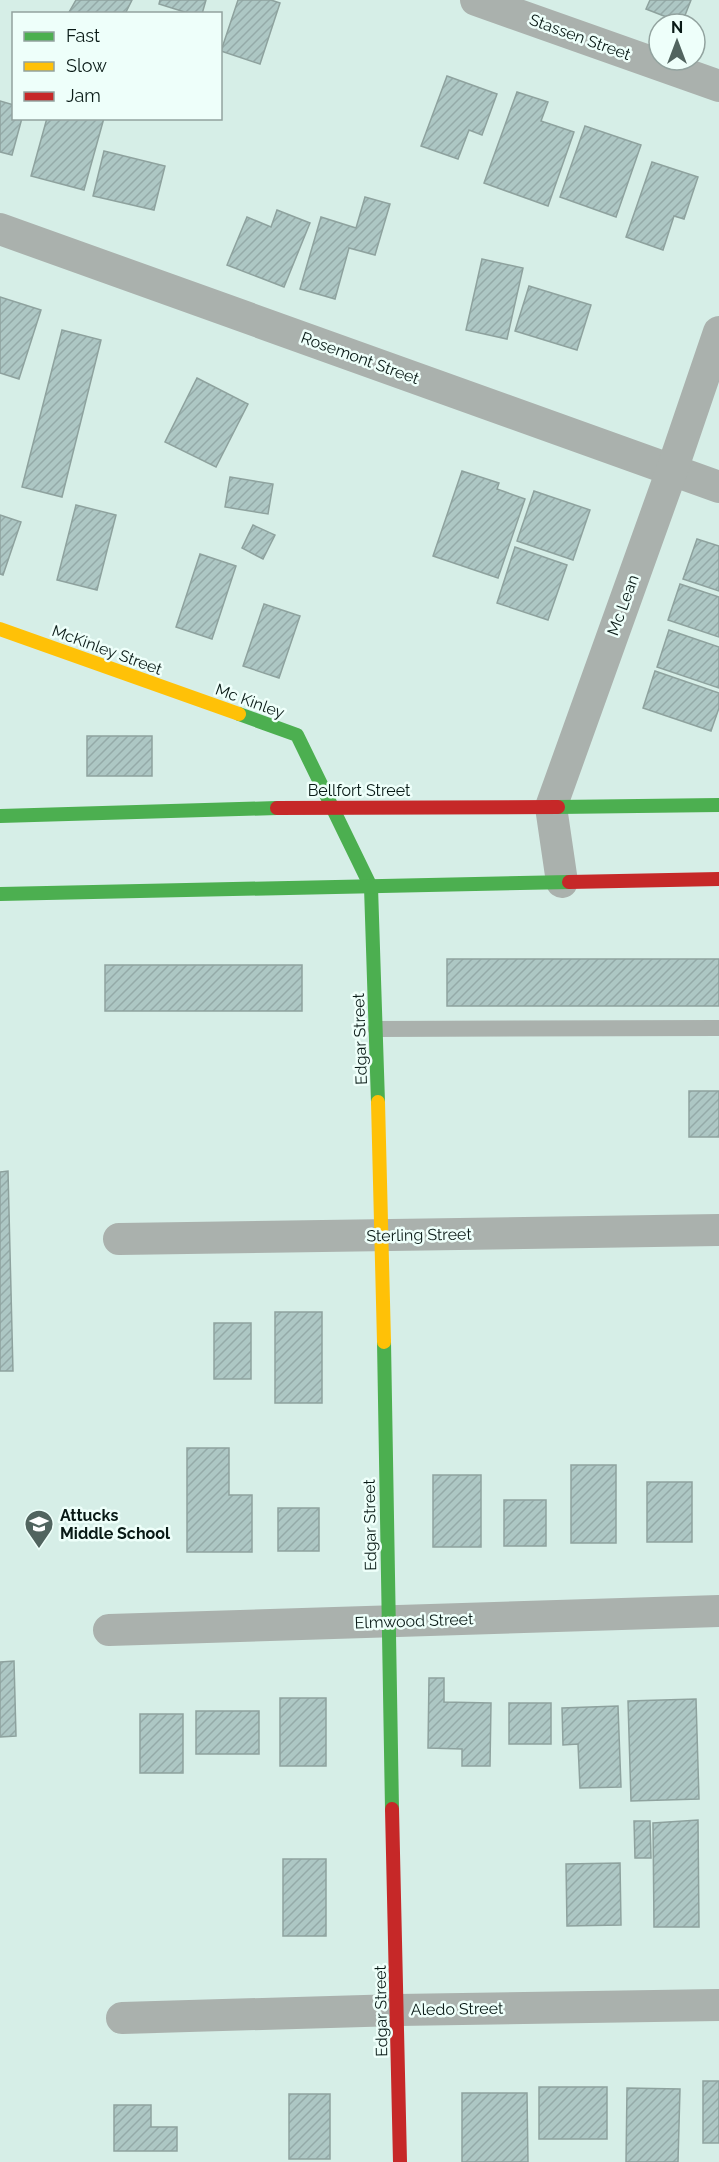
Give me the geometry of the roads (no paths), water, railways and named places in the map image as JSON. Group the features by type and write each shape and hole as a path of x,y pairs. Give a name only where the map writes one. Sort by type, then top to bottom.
{"street":[{"name":"Stassen Street","path":"476,0 719,86"},
{"name":"Rosemont Street","path":"0,230 719,487"},
{"name":"Mc Lean","path":"562,882 551,807 719,332"},
{"name":"McKinley Street","path":"0,629 203,702"},
{"name":"Mc Kinley","path":"203,702 297,735 371,887"},
{"name":"Bellfort Street","path":"0,816 331,806 719,805"},
{"path":"0,894 719,879"},
{"name":"Edgar Street","path":"371,887 383,1236 388,1622 400,2162"},
{"name":"Sterling Street","path":"119,1239 719,1230"},
{"name":"Elmwood Street","path":"110,1630 719,1611"},
{"name":"Aledo Street","path":"122,2018 398,2010 719,2005"}],"lane":[{"path":"376,1029 719,1028"}],"place":[{"name":"Attucks Middle School","path":"39,1550"}]}
